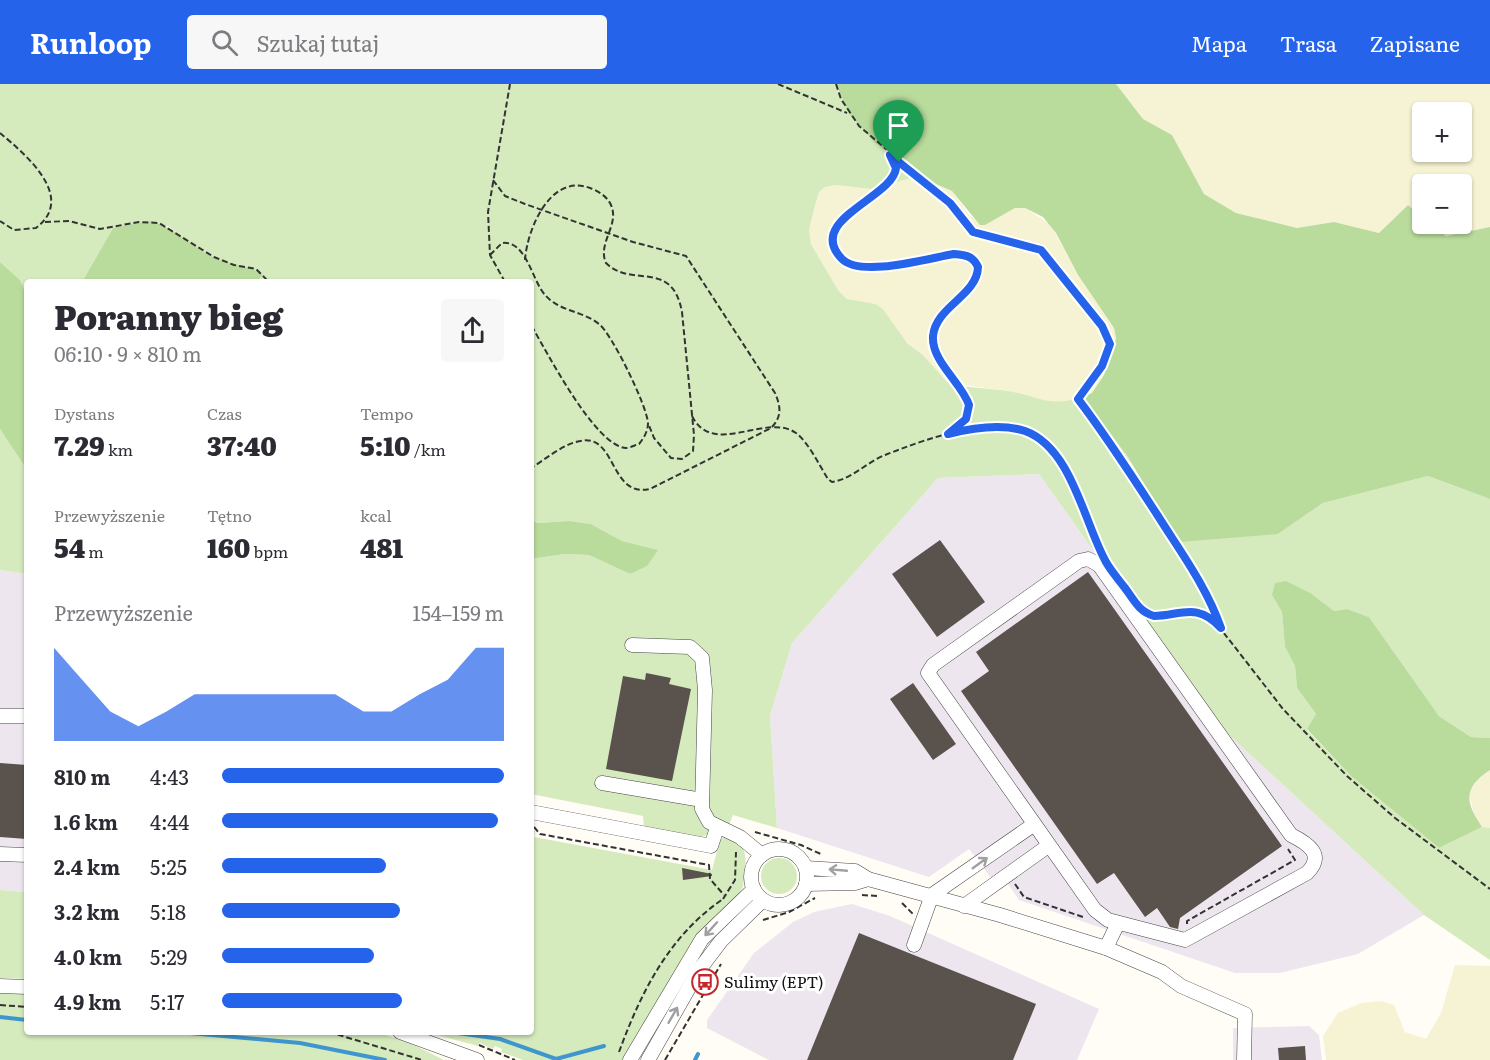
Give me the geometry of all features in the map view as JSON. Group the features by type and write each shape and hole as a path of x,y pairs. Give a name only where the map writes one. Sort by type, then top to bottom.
{"street":[{"path":"1088,559 1098,565 1292,835 1311,848 1315,856 1314,866 1307,873 1185,940 1113,921 1089,903 1033,825 928,673 933,665 1079,561 1088,559"},
{"path":"632,645 690,647 702,658 705,690 702,800 705,818 717,828 740,837 762,855"},
{"path":"0,716 24,717"},
{"path":"602,783 702,800"},
{"path":"534,813 711,846 717,828"},
{"path":"914,945 932,896 1033,825"},
{"path":"964,906 1048,846"},
{"path":"782,849 800,859 806,868 806,884 796,899 789,904 771,904 758,894 752,871 762,855 782,849"},
{"path":"0,854 24,855"},
{"path":"806,868 855,871 868,879 1103,948 1162,972 1181,986 1245,1014 1244,1060"},
{"path":"806,884 855,883 868,879"},
{"path":"623,1059 702,939 758,894"},
{"path":"648,1060 699,970 758,894"},
{"path":"1103,948 1113,921"},
{"path":"0,986 24,987"},
{"path":"408,1035 477,1060"}],"path":[{"path":"503,279 490,255 488,212 510,84"},
{"path":"778,84 849,114"},
{"path":"836,84 849,114 874,142 950,203 973,232 1041,250 1102,326 1110,344 1102,366 1078,399 1124,459 1191,563 1209,596 1221,628"},
{"path":"0,133 35,165 49,189 51,212 45,222"},
{"path":"890,155 896,168 892,182 842,220 834,234 833,241 839,256 845,262 865,268 954,254 966,255 978,267 975,280 942,314 933,337 936,352 969,405 966,419 948,434"},
{"path":"493,180 505,196 609,234 678,253 690,261 775,393 780,415 771,428 643,490 621,480 602,447 591,440 574,442 534,466"},
{"path":"525,260 529,234 541,210 566,188 577,186 590,188 602,195 611,205 613,219 603,251 610,267 622,273 661,278 678,296 682,312 693,451 682,459 671,458 664,452 648,423 625,363 608,333 598,323 567,310 547,297 534,279"},
{"path":"0,221 14,230 26,230 45,222 69,221 100,229 139,222 159,223 214,257 234,265 256,269 266,279"},
{"path":"490,255 496,246 507,242 520,249 534,279"},
{"path":"534,331 584,413 606,436 625,448 633,447 644,439 648,423"},
{"path":"692,416 699,427 716,434 771,428 795,433 832,482 843,479 881,457 948,434 986,428 1025,431 1045,443 1053,451 1081,501 1103,554"},
{"path":"1148,615 1162,616 1180,611 1196,612 1213,620 1283,709 1354,783 1403,825 1490,889"},
{"path":"534,829 540,834 710,865 710,879 724,895"},
{"path":"859,895 879,896"},
{"path":"755,923 789,912 818,897"},
{"path":"623,1059 638,1002 670,948 723,899 729,905"},
{"path":"899,900 915,915 923,919"},
{"path":"665,1060 722,962"},
{"path":"0,1005 24,1007"},
{"path":"339,1035 422,1060"},
{"path":"479,1045 515,1060"}],"shaded area":[{"path":"1116,84 1490,84 1490,227 1472,231 1472,174 1412,174 1412,208 1408,205 1379,233 1334,222 1297,228 1236,213 1204,194 1172,135 1143,119"},
{"path":"914,176 933,181 952,191 970,216 985,225 1015,208 1025,208 1051,225 1078,275 1114,328 1116,338 1104,375 1092,393 1061,403 1044,402 1009,391 948,383 923,355 907,343 883,309 847,299 838,290 811,244 809,230 819,192 825,187 836,185 871,189"},
{"path":"1039,474 1216,723 1424,915 1358,954 1280,973 1235,973 1019,900 1000,872 991,878 969,849 929,877 777,828 770,716 792,643 938,478"},
{"path":"0,570 24,574 24,892 0,890"},
{"path":"1490,770 1490,828 1482,827 1476,819 1468,792 1473,783"},
{"path":"852,904 890,916 1099,1009 1077,1060 769,1060 707,1028 707,1020 754,953 793,922 814,912"},
{"path":"1455,965 1490,966 1490,1060 1326,1060 1323,1036 1338,1013 1361,1003 1381,1001 1394,1005 1405,1032 1426,1039 1441,1013"},
{"path":"1309,1026 1319,1035 1322,1060 1233,1060 1233,1028"}],"green space":[{"path":"0,84 836,84 842,99 859,125 881,147 918,176 871,189 836,185 825,187 819,192 809,230 811,244 838,290 847,299 875,304 883,309 907,343 923,355 948,383 1008,391 1052,401 1082,397 1126,454 1138,477 1278,534 1323,503 1428,476 1490,499 1490,738 1471,737 1439,716 1369,617 1347,609 1334,611 1312,594 1272,595 1282,612 1285,647 1295,666 1297,688 1316,714 1307,730 1351,776 1439,848 1482,827 1490,828 1490,960 1424,915 1216,723 1039,474 938,478 792,643 770,716 777,828 733,815 729,825 702,837 644,827 643,816 534,795 534,559 565,554 589,555 630,574 657,550 622,541 591,524 569,521 534,521 534,279 258,279 264,275 216,258 168,226 113,228 84,279 24,279 24,289 20,280 0,262"},
{"path":"836,84 1116,84 1143,119 1172,135 1204,194 1236,213 1297,228 1334,222 1379,233 1408,205 1412,208 1412,234 1444,234 1446,236 1472,234 1472,231 1490,227 1490,499 1428,476 1323,503 1278,534 1179,542 1126,454 1082,397 1092,393 1104,375 1116,338 1114,328 1078,275 1056,233 1043,217 1025,208 1015,208 985,225 980,225 952,191 918,176 874,142 849,114"},
{"path":"149,221 167,227 215,258 264,275 258,279 84,279 113,228"},
{"path":"0,262 20,280 24,289 24,465 0,429"},
{"path":"0,429 24,465 24,574 0,570"},
{"path":"534,521 569,521 591,524 622,541 658,550 647,566 630,574 589,555 565,554 534,559"},
{"path":"1286,581 1312,594 1334,611 1347,609 1369,617 1439,716 1471,737 1490,738 1490,770 1475,782 1470,795 1472,810 1482,827 1439,848 1351,776 1307,729 1316,714 1297,688 1295,666 1285,647 1282,612 1272,595 1275,583"},
{"path":"534,837 712,870 720,840 724,837 733,839 743,849 746,863 743,887 625,1060 523,1060 501,1052 502,1049 495,1046 493,1049 480,1043 478,1046 437,1035 534,1035"},
{"path":"779,858 792,863 797,876 792,889 779,894 766,889 761,876 766,863"},
{"path":"0,890 24,892 24,979 0,978"},
{"path":"0,992 24,994 24,1035 386,1035 410,1043 444,1060 0,1060"}],"building":[{"path":"940,540 985,602 937,637 892,574"},
{"path":"1088,572 1282,846 1180,918 1178,929 1170,927 1157,908 1145,917 1114,873 1097,884 961,691 989,671 976,652"},
{"path":"646,673 671,678 669,684 691,689 672,781 606,769 623,676 645,680"},
{"path":"913,683 956,744 933,760 890,699"},
{"path":"0,763 24,765 24,839 0,837"},
{"path":"682,868 712,874 712,876 683,880"},
{"path":"859,933 1036,1004 1013,1060 807,1060"},
{"path":"1305,1046 1306,1060 1279,1060 1278,1048"}],"waterway":[{"path":"0,1017 24,1020"},
{"path":"212,1035 300,1043 385,1060"},
{"path":"472,1035 500,1039 556,1059 604,1046"},
{"path":"695,1060 698,1054"}],"place":[{"name":"Sulimy (EPT)","path":"705,982"}],"route":[{"path":"890,155 899,162 950,203 973,232 1041,250 1102,326 1110,344 1102,366 1078,399 1124,459 1159,518 1191,563 1209,596 1221,628 1213,620 1196,612 1180,611 1154,616 1148,615 1138,607 1106,562 1086,510 1053,451 1045,443 1025,431 1000,427 948,434 966,419 969,405 936,352 933,337 942,314 975,280 978,267 972,257 954,254 865,268 845,262 835,249 833,241 834,234 842,220 892,182 896,175 896,168 890,155"}]}
